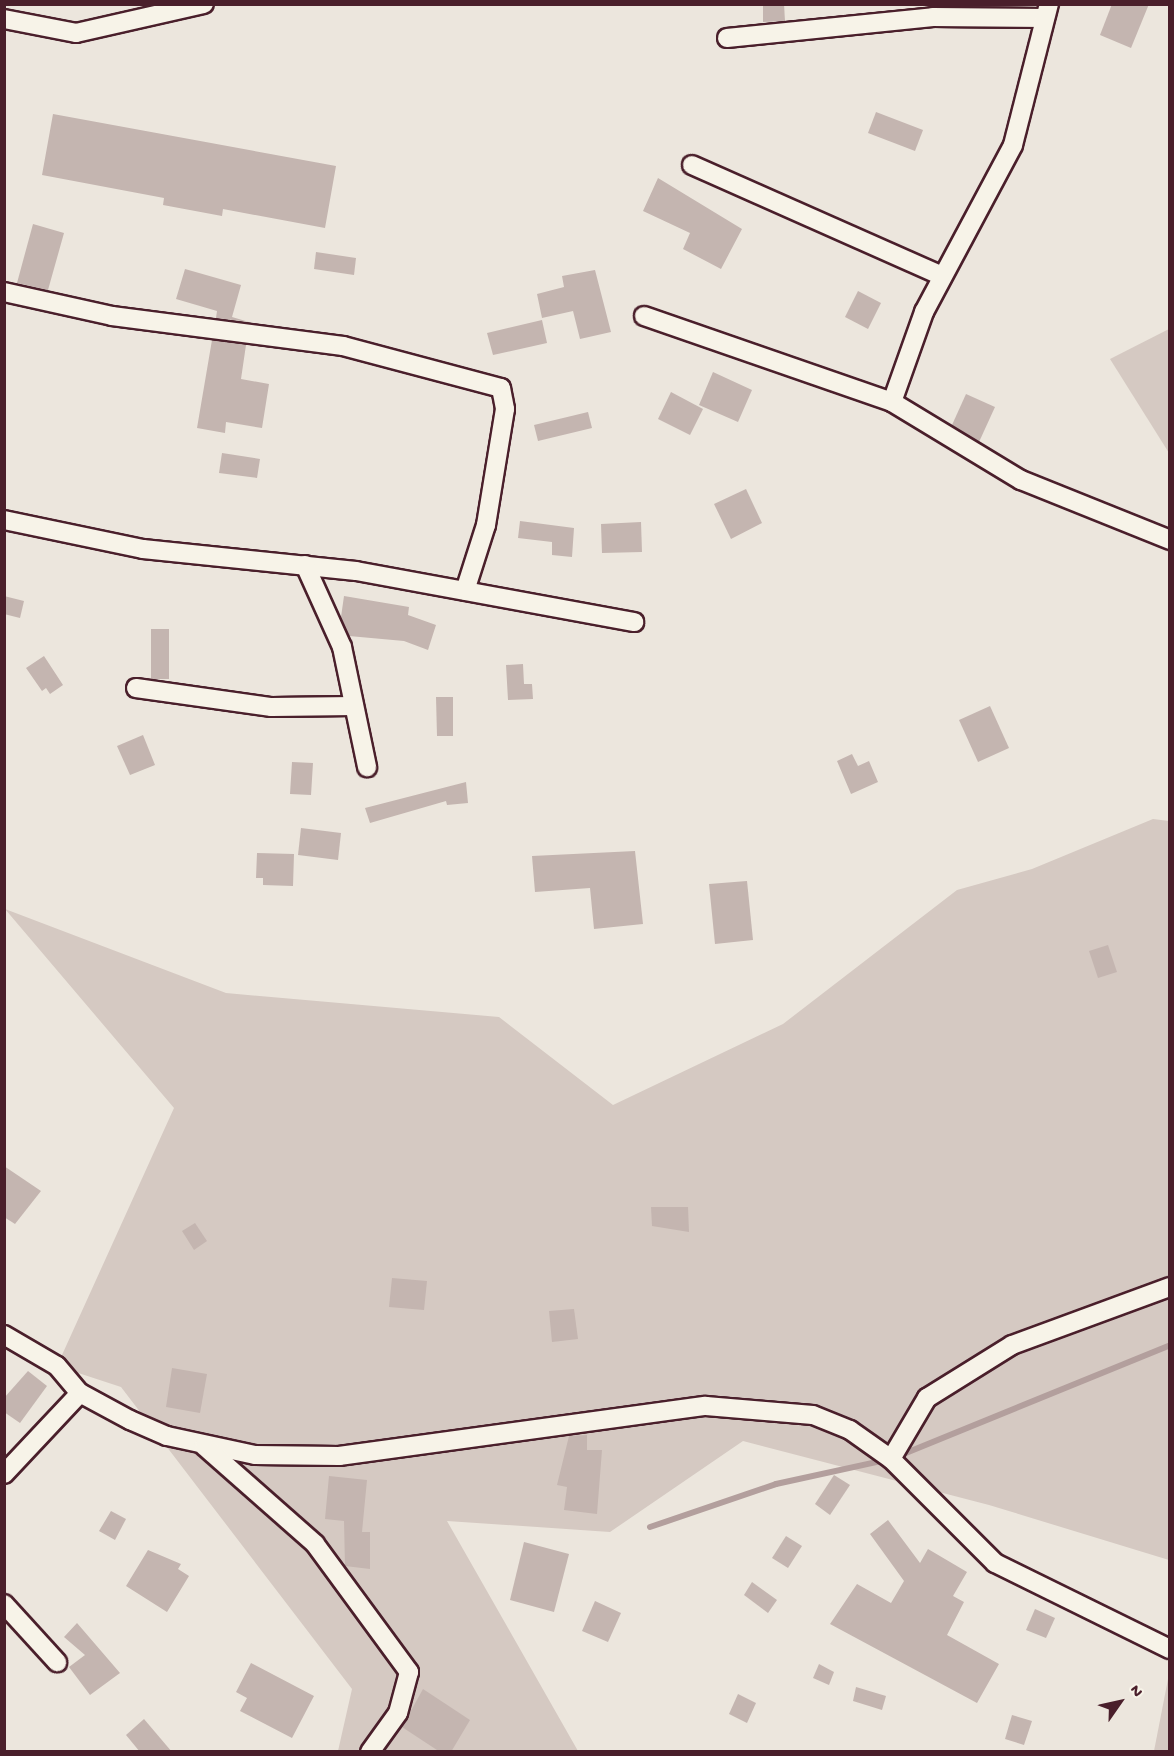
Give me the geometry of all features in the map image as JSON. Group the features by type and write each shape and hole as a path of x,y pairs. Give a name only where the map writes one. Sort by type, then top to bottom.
{"street":[{"path":"4,19 76,33 204,4"},
{"path":"727,38 933,17 1047,11 1013,145 924,312 892,402"},
{"path":"692,165 943,276"},
{"path":"4,292 112,316 343,346 501,388 505,409 486,525 465,591"},
{"path":"645,316 892,402 1021,480 1170,540"},
{"path":"4,520 143,549 305,566 465,591 634,622"},
{"path":"305,566 342,647 367,767"},
{"path":"136,688 272,707 354,706"},
{"path":"891,1459 927,1398 1012,1345 1170,1287"},
{"path":"4,1335 57,1366 80,1393 167,1436 204,1446 294,1458 339,1456 706,1406 813,1415 850,1430 891,1459 995,1563 1170,1649"},
{"path":"4,1474 80,1393"},
{"path":"204,1446 315,1544 409,1672 398,1713 370,1752"},
{"path":"4,1604 57,1662"}],"shaded area":[{"path":"1169,329 1169,453 1110,359"},
{"path":"1153,819 1169,821 1169,1560 989,1505 743,1441 610,1532 447,1521 578,1751 338,1751 352,1689 121,1387 57,1366 174,1108 5,909 226,993 499,1017 613,1105 783,1024 957,890 1032,869"},
{"path":"1169,1674 1169,1751 1154,1751"}],"building":[{"path":"763,4 784,4 785,21 763,22"},
{"path":"1112,4 1149,4 1131,48 1100,35"},
{"path":"876,112 923,130 915,151 868,133"},
{"path":"53,114 336,166 325,228 223,209 222,216 163,205 164,198 42,175"},
{"path":"658,178 742,229 721,269 683,249 690,233 643,211"},
{"path":"33,224 64,233 48,290 17,283"},
{"path":"316,252 356,258 354,275 314,269"},
{"path":"185,269 241,285 232,317 249,322 216,318 217,311 176,299"},
{"path":"595,270 611,332 580,339 573,311 542,318 537,294 564,287 562,276"},
{"path":"858,291 881,303 868,329 845,317"},
{"path":"542,320 547,343 493,355 487,333"},
{"path":"212,340 246,345 241,379 269,384 262,428 226,422 225,433 197,428"},
{"path":"713,372 752,390 738,422 699,405"},
{"path":"671,392 703,409 690,435 658,419"},
{"path":"966,394 995,407 979,442 952,425"},
{"path":"588,412 592,428 538,441 534,425"},
{"path":"222,453 260,459 257,478 219,473"},
{"path":"746,489 762,523 731,539 714,504"},
{"path":"520,521 574,528 572,557 552,555 552,542 518,538"},
{"path":"641,522 642,552 602,553 601,524"},
{"path":"4,596 24,601 20,618 4,614"},
{"path":"344,596 409,607 408,615 436,625 428,650 404,641 349,636 341,617"},
{"path":"151,629 169,629 169,679 151,679"},
{"path":"44,656 63,685 50,694 46,688 42,691 26,668"},
{"path":"523,664 524,684 532,684 533,699 508,700 506,665"},
{"path":"436,697 453,697 453,736 437,736"},
{"path":"990,706 1009,748 978,762 959,720"},
{"path":"143,735 155,765 130,775 117,746"},
{"path":"852,754 858,766 869,761 878,782 851,794 837,761"},
{"path":"292,762 313,763 311,795 290,794"},
{"path":"466,782 468,803 447,805 446,801 370,823 365,808"},
{"path":"301,828 341,833 338,860 298,855"},
{"path":"635,851 643,924 594,929 590,888 535,892 532,856"},
{"path":"257,853 294,854 293,886 263,885 263,878 256,878"},
{"path":"747,881 753,940 715,944 709,884"},
{"path":"1108,945 1117,972 1098,978 1089,951"},
{"path":"4,1166 41,1191 15,1224 4,1217"},
{"path":"651,1207 688,1207 689,1232 652,1226"},
{"path":"195,1223 207,1241 194,1250 182,1231"},
{"path":"392,1278 427,1281 424,1310 389,1307"},
{"path":"574,1309 578,1339 552,1342 549,1311"},
{"path":"172,1368 207,1374 200,1413 166,1407"},
{"path":"28,1371 47,1386 20,1423 4,1412 4,1398"},
{"path":"587,1435 587,1450 602,1450 597,1514 564,1510 567,1487 557,1485 569,1436"},
{"path":"834,1475 850,1485 830,1515 815,1504"},
{"path":"329,1476 367,1480 362,1532 370,1532 370,1569 345,1566 344,1521 325,1519"},
{"path":"111,1511 126,1519 115,1540 99,1531"},
{"path":"888,1520 920,1563 928,1549 967,1572 953,1596 964,1602 947,1635 999,1664 977,1703 830,1624 857,1584 891,1603 904,1581 870,1534"},
{"path":"786,1536 802,1546 788,1568 772,1558"},
{"path":"524,1542 569,1554 554,1612 510,1600"},
{"path":"148,1550 181,1564 178,1569 189,1576 167,1612 126,1586"},
{"path":"752,1582 777,1600 768,1613 744,1595"},
{"path":"595,1601 621,1613 608,1642 582,1631"},
{"path":"1035,1609 1055,1618 1046,1638 1026,1630"},
{"path":"77,1623 120,1673 90,1695 69,1667 85,1655 64,1637"},
{"path":"251,1663 314,1696 292,1738 240,1711 247,1698 236,1692"},
{"path":"819,1664 834,1672 829,1685 813,1678"},
{"path":"856,1687 886,1696 882,1710 853,1701"},
{"path":"423,1689 470,1720 451,1752 440,1752 402,1727"},
{"path":"738,1694 756,1703 747,1723 729,1714"},
{"path":"1012,1715 1032,1721 1024,1745 1005,1739"},
{"path":"144,1719 172,1752 140,1752 126,1735"}],"waterway":[{"path":"896,1457 1170,1345"},
{"path":"650,1527 776,1484 886,1460"}]}
